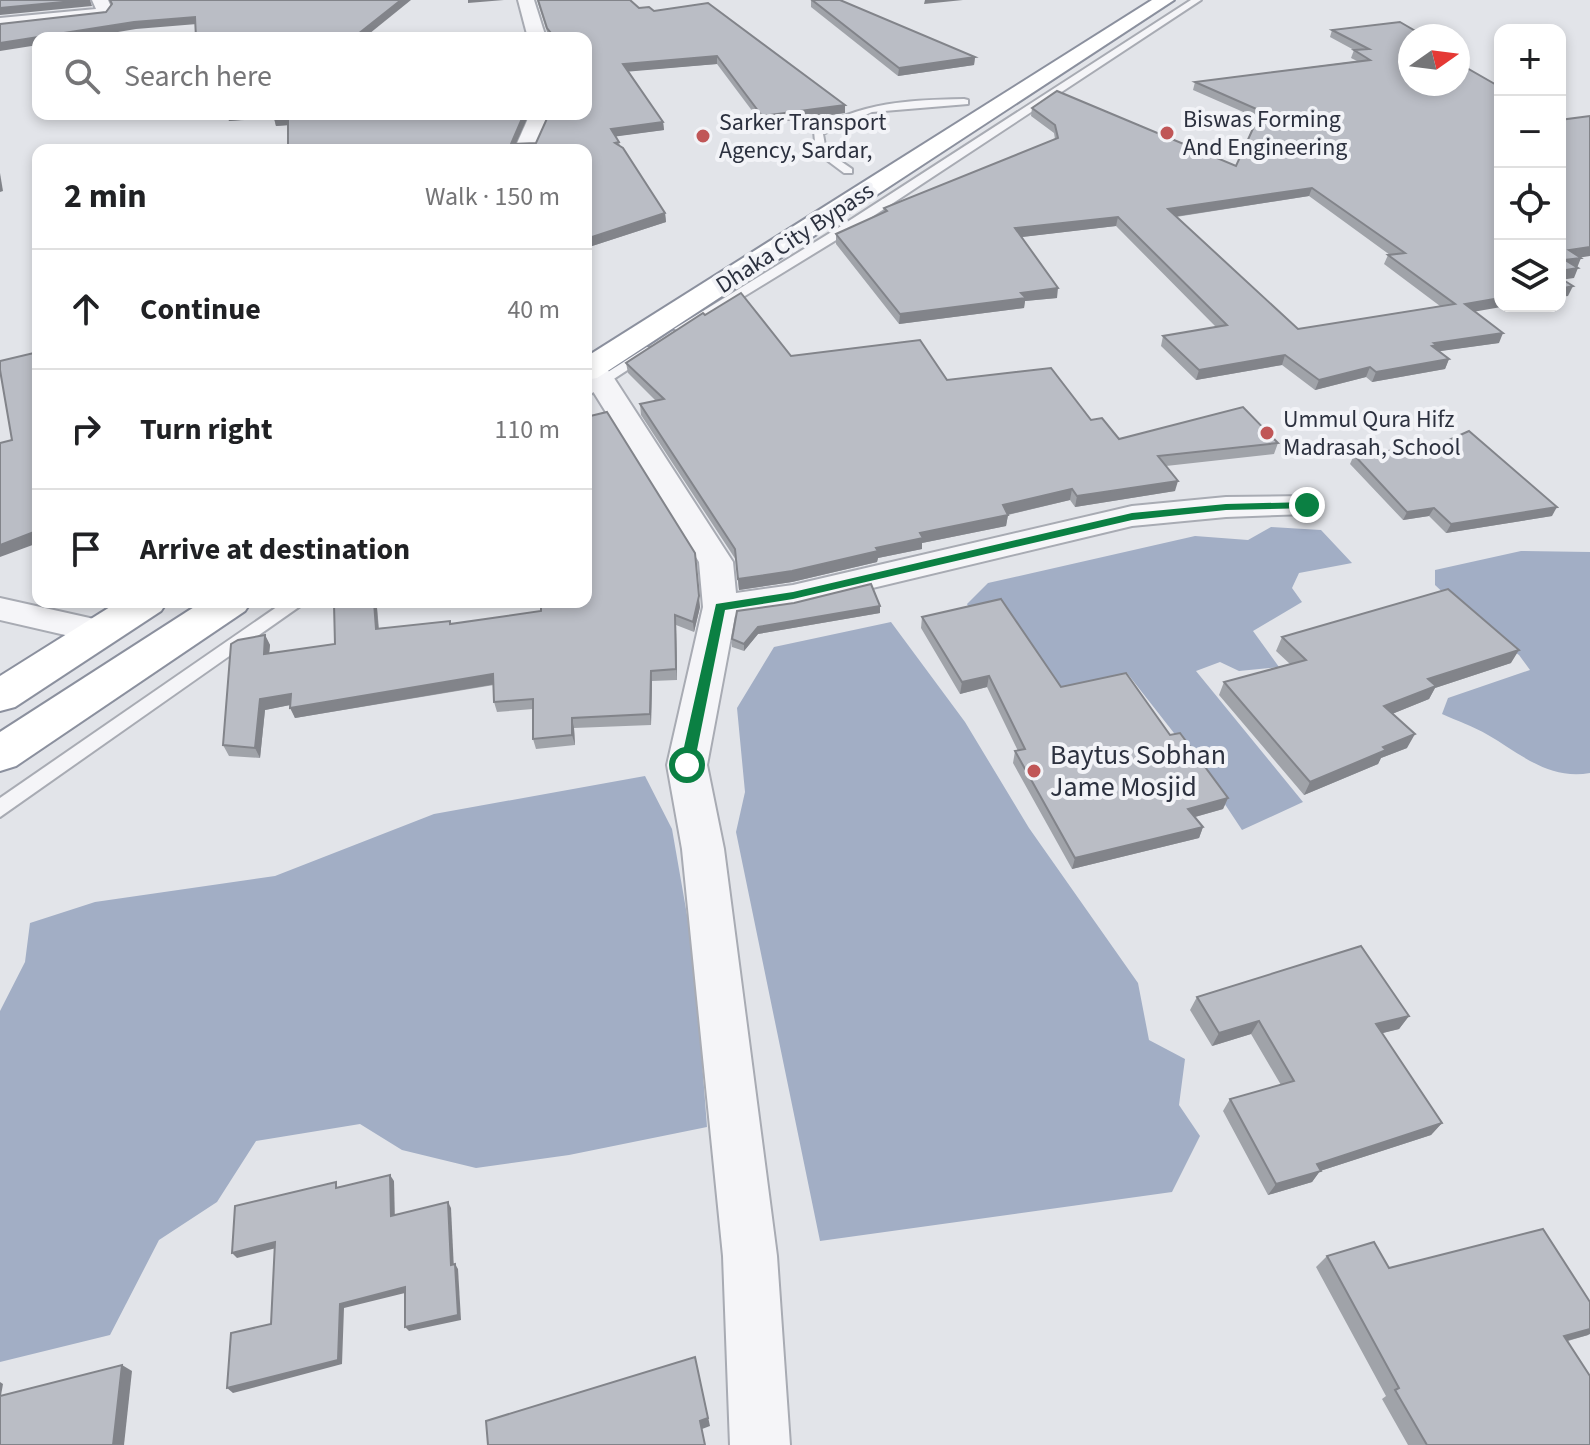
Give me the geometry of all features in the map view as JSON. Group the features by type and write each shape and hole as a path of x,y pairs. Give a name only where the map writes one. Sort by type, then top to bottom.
{"highway":[{"path":"925,125 1133,0"},
{"name":"Dhaka City Bypass","path":"592,378 1165,0"},
{"path":"822,188 874,156"},
{"path":"0,696 137,608"},
{"path":"0,754 222,608"}],"street":[{"path":"0,23 102,13 104,9 100,0"},
{"path":"526,0 535,32"},
{"path":"527,144 537,120"},
{"path":"592,380 716,562 720,607 687,765 703,849 750,1256 760,1445"},
{"path":"720,607 793,596 1132,516 1226,507 1307,505"},
{"path":"0,609 100,631"}],"lane":[{"path":"675,332 842,231 1197,0"},
{"path":"848,171 821,152 818,133 832,122 877,106 964,102"},
{"path":"592,378 663,341"},
{"path":"0,809 288,608"}],"water":[{"path":"1271,527 1321,530 1352,563 1299,573 1292,588 1302,602 1253,631 1279,667 1239,671 1220,662 1196,671 1303,802 1242,830 1199,765 1127,673 1034,694 987,645 967,604 988,583 1195,536 1248,540"},
{"path":"1521,551 1590,552 1590,773 1561,773 1548,769 1482,732 1442,714 1448,698 1530,670 1519,655 1482,629 1435,585 1435,570"},
{"path":"891,622 965,722 1029,828 1138,983 1149,1040 1185,1059 1179,1105 1200,1136 1172,1192 820,1241 736,832 745,792 737,708 774,647"},
{"path":"645,776 672,829 694,955 707,1127 569,1155 476,1168 402,1150 360,1124 256,1141 217,1202 159,1240 110,1335 0,1362 0,1011 25,962 30,923 95,902 275,876 434,814"}],"building":[{"path":"0,0 84,0 0,8"},
{"path":"110,0 401,0 361,32 196,32 195,17 70,32 32,32 32,38 0,43 0,24 106,12 112,4"},
{"path":"538,0 630,0 639,8 649,7 654,11 708,3 845,105 762,116 717,56 623,64 663,122 611,129 619,142 615,143 623,148 665,213 592,237 592,144 511,144 536,143 546,120 592,120 592,32 550,32"},
{"path":"812,0 840,0 975,57 899,68"},
{"path":"1400,22 1403,24 1398,24 1398,96 1470,96 1470,70 1494,84 1494,299 1465,304 1503,333 1434,343 1437,345 1432,346 1449,359 1376,372 1370,367 1319,380 1285,355 1199,370 1163,336 1227,325 1118,217 1015,228 1058,288 1021,293 1026,298 900,314 836,234 887,211 884,208 1058,138 1055,125 1032,108 1057,91 1236,166 1261,111 1195,82 1370,60 1354,50 1369,49 1332,30","holes":["1312,188 1405,253 1388,255 1455,304 1298,329 1168,209"]},
{"path":"1590,116 1590,247 1569,250 1581,258 1566,260 1566,168 1566,119"},
{"path":"288,120 521,120 511,144 288,144"},
{"path":"1566,261 1578,268 1566,270"},
{"path":"741,293 791,356 920,340 947,380 1051,368 1091,420 1102,418 1119,439 1243,407 1278,443 1158,456 1178,481 1077,496 1072,489 1003,505 1008,515 920,533 923,538 876,548 878,551 792,571 738,579 735,549 640,404 664,399 626,363 703,313 705,315"},
{"path":"32,353 32,533 0,545 0,443 12,440 0,361"},
{"path":"607,412 695,553 699,596 693,622 675,615 676,669 651,671 650,714 572,718 572,735 533,739 533,699 494,702 493,674 290,708 291,694 260,699 255,748 223,745 231,644 238,640 265,635 264,654 335,644 334,608 374,608 376,629 450,621 450,624 541,611 541,608 592,608 592,416"},
{"path":"1469,431 1557,507 1451,524 1434,508 1407,512 1354,455 1438,445"},
{"path":"871,584 880,606 758,627 744,644 732,639 737,611 794,603"},
{"path":"1448,589 1519,650 1428,679 1436,686 1384,706 1415,734 1383,747 1386,750 1310,782 1224,682 1306,660 1282,637"},
{"path":"1001,599 1061,687 1126,673 1170,735 1180,733 1228,798 1188,809 1203,827 1075,858 1015,751 1025,749 989,676 962,682 922,617"},
{"path":"1361,946 1409,1016 1376,1024 1442,1123 1317,1164 1321,1171 1276,1184 1230,1099 1294,1081 1259,1021 1219,1033 1197,997"},
{"path":"390,1175 391,1216 448,1202 451,1265 455,1264 458,1315 405,1327 405,1287 340,1304 338,1360 227,1388 231,1333 271,1324 275,1242 232,1253 235,1206 336,1182 336,1188"},
{"path":"1543,1229 1590,1302 1590,1329 1564,1336 1590,1376 1590,1445 1427,1445 1395,1390 1399,1388 1327,1256 1374,1242 1389,1268"},
{"path":"695,1357 708,1418 700,1421 705,1445 488,1445 486,1421"},
{"path":"122,1365 113,1445 0,1445 0,1396"}],"place":[{"name":"Biswas Forming And Engineering","path":"1167,133"},
{"name":"Sarker Transport Agency, Sardar,","path":"703,136"},
{"name":"Ummul Qura Hifz Madrasah, School","path":"1267,433"},
{"name":"Baytus Sobhan Jame Mosjid","path":"1034,771"}],"route":[{"path":"687,765 720,607 793,596 1132,516 1226,507 1307,505"}]}
